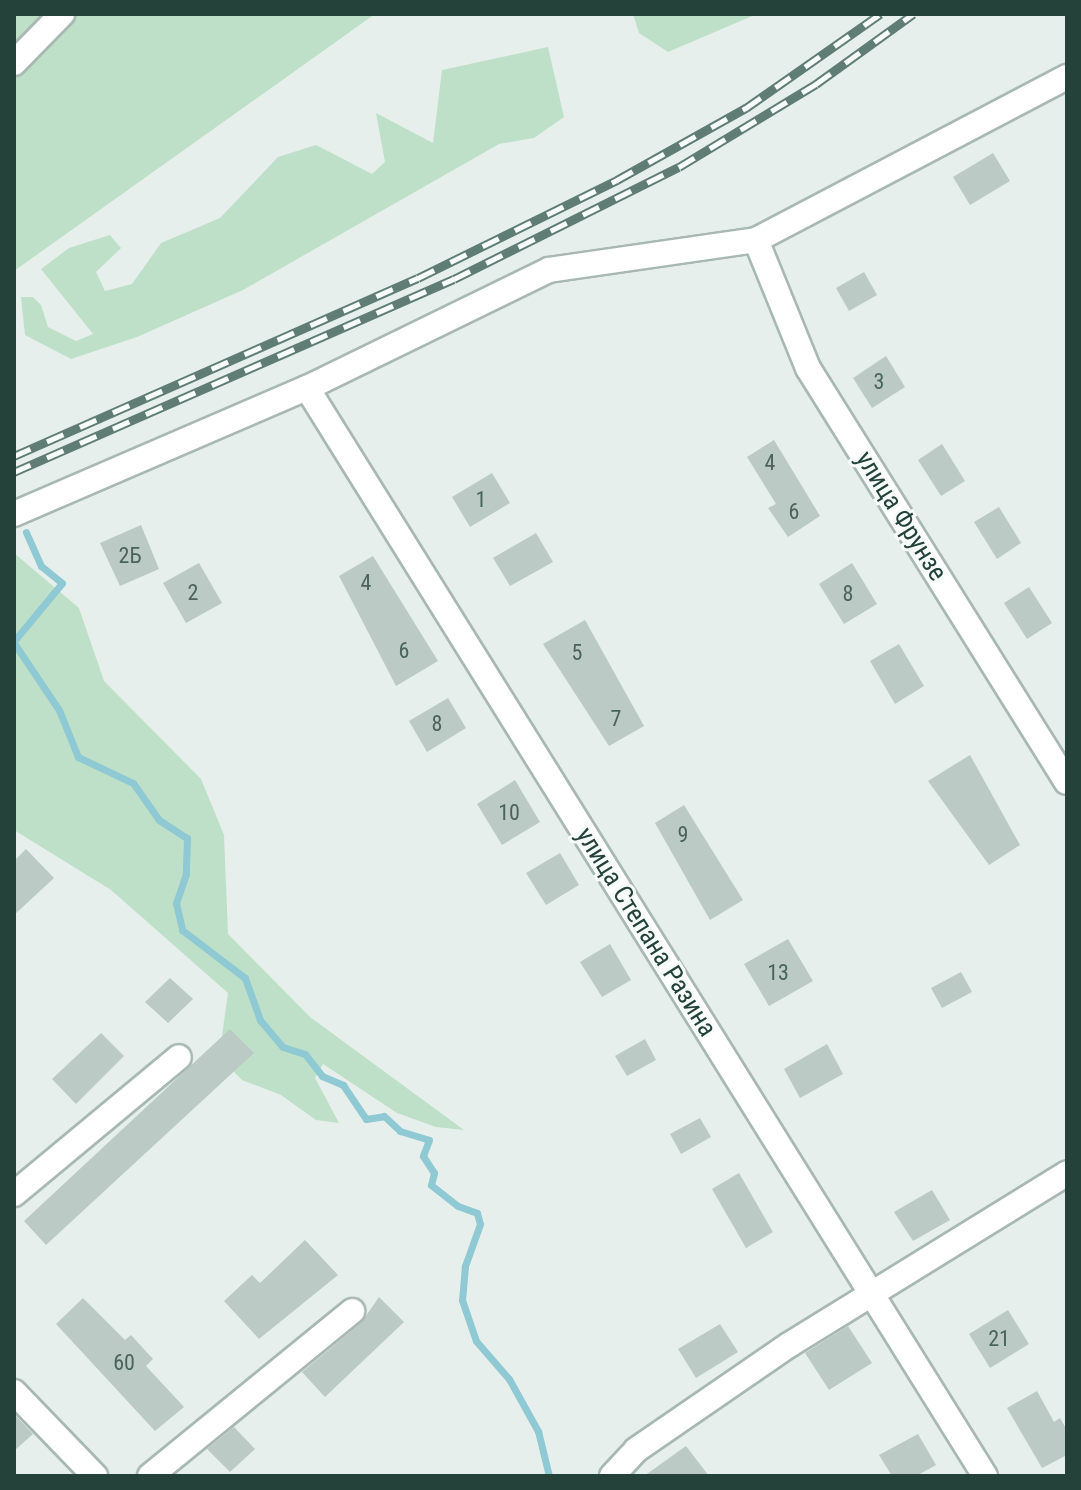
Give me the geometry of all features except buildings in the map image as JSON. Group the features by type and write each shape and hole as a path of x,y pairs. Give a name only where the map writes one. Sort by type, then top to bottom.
{"street":[{"path":"14,63 62,14"},
{"path":"14,514 307,388 549,270 756,240 1067,77"},
{"name":"улица Фрунзе","path":"756,240 808,368 1067,782"},
{"name":"улица Степана Разина","path":"307,388 874,1293 985,1476"},
{"path":"14,1194 179,1057"},
{"path":"612,1476 648,1441 874,1293 1067,1173"},
{"path":"150,1476 352,1311"},
{"path":"14,1392 95,1476"}],"green space":[{"path":"14,14 375,14 14,271"},
{"path":"633,14 757,14 668,52 639,33"},
{"path":"548,47 564,117 534,138 499,144 243,290 137,337 71,359 25,335 21,297 33,297 41,305 48,327 76,341 93,334 41,269 69,248 110,235 121,248 96,272 105,291 132,284 161,243 220,218 278,157 316,145 372,174 385,162 376,113 433,143 442,70"},
{"path":"14,553 79,608 104,681 201,779 224,835 228,934 310,1017 464,1130 436,1127 397,1113 323,1064 315,1078 339,1123 316,1120 281,1095 242,1080 219,1057 228,993 111,890 14,830"}],"waterway":[{"path":"14,641 62,583 41,566 26,532"},
{"path":"14,643 59,710 78,757 133,783 159,820 187,838 186,874 176,903 182,930 245,978 260,1020 283,1047 305,1054 322,1076 343,1085 366,1119 384,1116 400,1131 429,1140 423,1156 434,1173 431,1185 458,1206 477,1213 480,1224 465,1266 462,1300 476,1341 509,1379 538,1431 549,1476"}],"railway":[{"path":"14,456 418,278 617,180 746,108 880,14"},
{"path":"14,472 454,279 679,167 816,84 913,14"}]}
